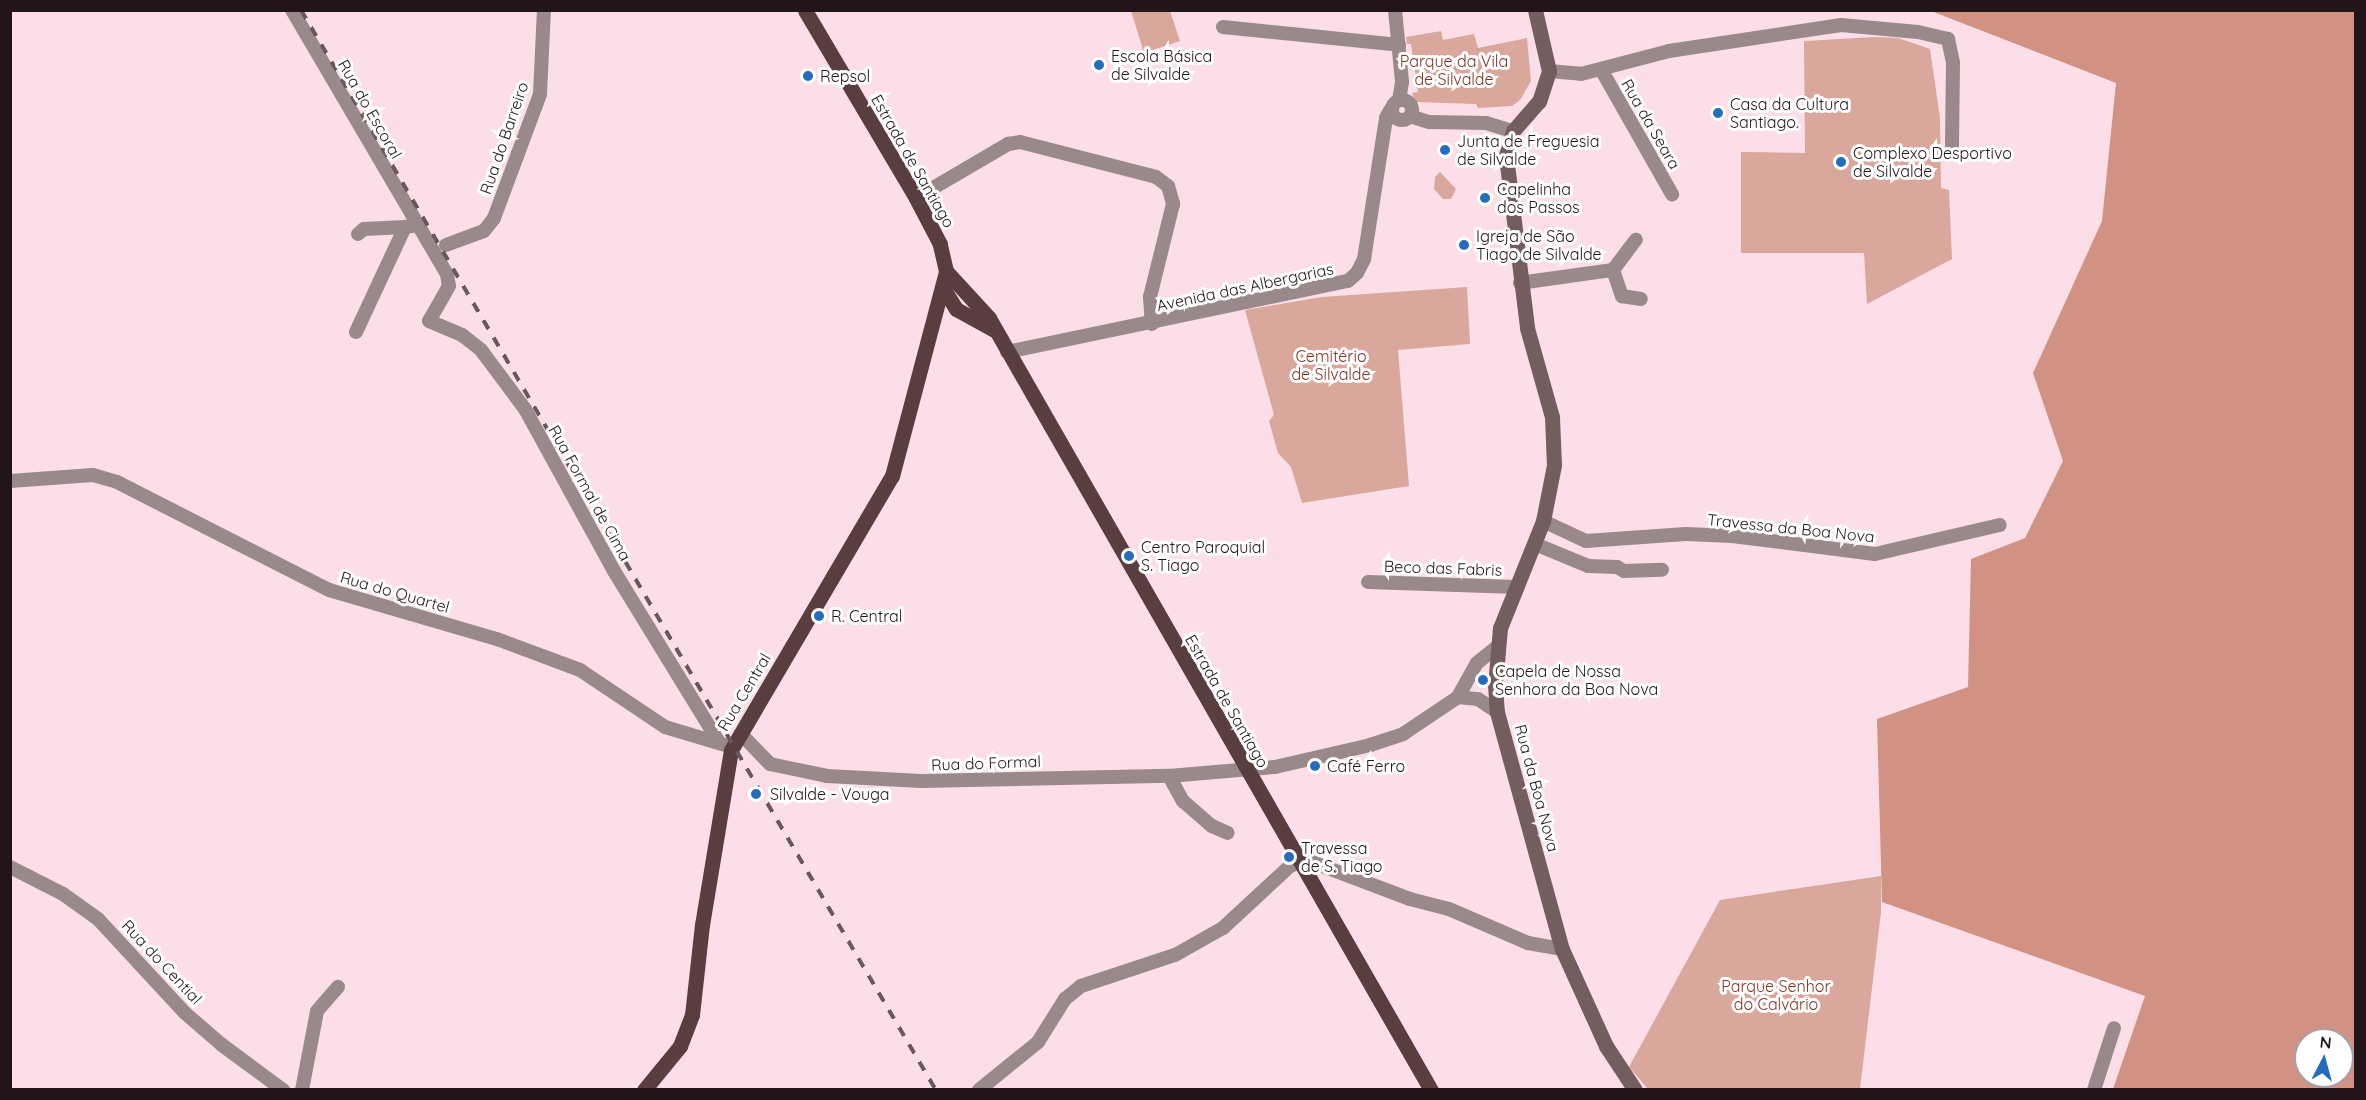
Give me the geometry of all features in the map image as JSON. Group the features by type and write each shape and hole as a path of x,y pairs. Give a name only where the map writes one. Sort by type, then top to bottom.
{"main road":[{"name":"Estrada de Santiago","path":"805,10 916,198 940,244 948,279 977,302 994,330 1431,1089"},
{"path":"1513,131 1539,101 1550,71 1535,10"},
{"name":"Rua da Boa Nova","path":"1513,131 1506,156 1520,283 1527,328 1556,441 1543,521 1500,628 1497,647 1497,712 1562,950 1606,1046 1635,1089"},
{"name":"Rua Central","path":"644,1089 680,1046 692,1015 702,925 731,750 892,476 941,315 948,279"},
{"path":"941,315 977,302"},
{"path":"941,315 965,315 994,330"}],"street":[{"name":"Rua do Escoral","path":"292,10 412,226 447,274 449,286"},
{"name":"Rua do Barreiro","path":"446,245 484,231 494,218 540,94 544,10"},
{"name":"Avenida das Albergarias","path":"1007,352 1152,324 1348,281 1358,273 1364,259 1384,144 1386,118 1395,104 1400,45 1395,10"},
{"name":"Rua da Seara","path":"1550,71 1581,74 1602,71 1669,51 1841,25 1918,32 1948,39 1953,63 1952,147"},
{"path":"1223,27 1400,45"},
{"name":"Rua da Seara","path":"1602,71 1672,194"},
{"path":"1395,104 1411,105 1406,118 1429,122 1486,123 1513,131"},
{"name":"Avenida das Albergarias","path":"1384,144 1406,118"},
{"path":"916,198 1008,144 1020,142 1156,177 1168,186 1173,204 1150,297 1152,324"},
{"path":"358,234 364,229 412,226"},
{"path":"356,332 412,226"},
{"path":"1520,283 1614,270 1636,240"},
{"path":"1614,270 1622,296 1641,299"},
{"name":"Rua Formal de Cima","path":"449,286 429,321 462,335 481,350 525,409 614,571 718,741"},
{"name":"Rua do Quartel","path":"10,481 93,475 117,482 329,590 497,639 580,670 665,727 702,740 718,741 731,750"},
{"name":"Travessa da Boa Nova","path":"1543,521 1586,540 1686,534 1732,536 1875,554 2000,525"},
{"path":"1535,544 1588,566 1617,567 1624,571 1662,570"},
{"name":"Beco das Fabris","path":"1368,582 1516,586"},
{"path":"1497,647 1477,663 1458,697 1478,699 1497,712"},
{"name":"Rua do Formal","path":"741,734 770,764 827,776 921,781 1169,776 1299,763 1381,742 1432,718 1458,697"},
{"path":"1169,776 1183,801 1212,826 1228,833"},
{"path":"979,1089 1038,1042 1065,999 1081,986 1175,955 1214,933 1246,909 1290,866 1300,862 1312,862 1410,899 1449,909 1528,943 1562,950"},
{"name":"Rua do Cential","path":"10,867 63,894 98,919 185,1013 222,1045 283,1089"},
{"path":"302,1089 316,1011 338,987"},
{"path":"2094,1089 2114,1028"}],"green space":[{"path":"1131,11 1170,11 1180,41 1144,53"},
{"name":"Parque da Vila de Silvalde","path":"1441,31 1443,40 1474,34 1478,48 1527,38 1531,81 1520,100 1512,106 1478,108 1476,104 1415,102 1412,93 1418,92 1411,44 1407,44 1406,37"},
{"name":"Complexo Desportivo de Silvalde","path":"1898,38 1930,49 1940,118 1941,188 1949,190 1952,259 1867,304 1864,253 1741,253 1741,152 1805,153 1804,41"},
{"path":"1440,172 1456,189 1451,199 1443,199 1434,189 1435,177"},
{"name":"Cemitério de Silvalde","path":"1467,287 1470,344 1398,350 1409,486 1302,503 1291,467 1278,453 1269,421 1274,415 1245,310 1322,297"},
{"name":"Parque Senhor do Calvário","path":"1881,876 1881,912 1860,1089 1648,1089 1629,1067 1720,900"}],"shaded area":[{"path":"1931,11 2355,11 2355,1089 2113,1089 2145,996 1882,902 1877,719 1968,687 1971,559 2025,538 2063,461 2033,373 2102,221 2116,83"}],"railway":[{"path":"301,10 936,1090"}],"place":[{"name":"Escola Básica de Silvalde","path":"1099,65"},
{"name":"Repsol","path":"808,76"},
{"name":"Casa da Cultura Santiago.","path":"1718,113"},
{"name":"Junta de Freguesia de Silvalde","path":"1445,150"},
{"name":"Complexo Desportivo de Silvalde","path":"1841,162"},
{"name":"Capelinha dos Passos","path":"1485,198"},
{"name":"Igreja de São Tiago de Silvalde","path":"1464,245"},
{"name":"Centro Paroquial S. Tiago","path":"1129,556"},
{"name":"R. Central","path":"819,616"},
{"name":"Capela de Nossa Senhora da Boa Nova","path":"1483,680"},
{"name":"Café Ferro","path":"1315,766"},
{"name":"Silvalde - Vouga","path":"756,794"},
{"name":"Travessa de S. Tiago","path":"1289,857"}]}
